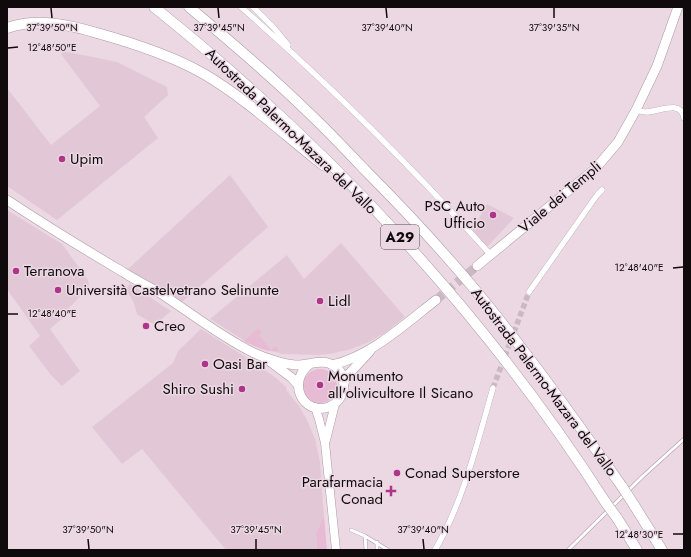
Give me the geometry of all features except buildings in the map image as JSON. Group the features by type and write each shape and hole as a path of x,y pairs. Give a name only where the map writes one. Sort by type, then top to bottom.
{"highway":[{"name":"Autostrada Palermo-Mazara del Vallo","path":"154,7 251,89 333,167 406,243 470,317 526,388 572,451 637,550"},
{"name":"Autostrada Palermo-Mazara del Vallo","path":"189,7 226,38 309,113 387,192 476,291 565,405 623,488 662,550"},
{"path":"7,28 18,24 54,23 83,29 142,46 204,74 237,96 329,170 391,233 406,243"}],"main road":[{"name":"Viale dei Templi","path":"477,266 596,168 618,142 636,110 656,66 678,7"},
{"path":"7,200 72,242 158,292 209,327 262,356 292,378 298,385"},
{"path":"332,365 347,361 372,348 436,300"},
{"path":"326,443 335,404 342,395 347,376 372,348"},
{"path":"262,356 293,365 325,362 332,365 340,372 344,383"},
{"path":"310,364 301,373 298,385 302,399 315,407 322,408 335,404"},
{"path":"315,407 326,443 336,550"}],"street":[{"path":"241,7 301,61 406,165 490,254"},
{"path":"253,7 274,28 301,61"},
{"path":"636,110 646,112 673,107 679,110 684,118"},
{"path":"530,292 597,194 602,190"},
{"path":"435,550 454,513 466,482 493,388"}],"lane":[{"path":"568,550 643,476 684,439"},
{"path":"351,530 377,542 388,550"},
{"path":"365,536 366,550"},
{"path":"377,542 378,550"}],"shaded area":[{"path":"63,51 117,62 167,87 168,95 144,117 158,138 57,220 7,186 7,88 51,145 100,106 61,54"},
{"path":"230,175 268,227 181,303 128,269"},
{"path":"487,204 514,218 487,247 472,231"},
{"path":"7,210 62,244 88,280 89,287 65,312 66,315 50,329 80,371 62,386 51,375 29,346 40,336 7,289"},
{"path":"341,243 405,317 386,332 369,342 348,350 329,354 282,354 248,343 210,319 287,255 304,279"},
{"path":"130,284 171,311 155,325 140,316 137,314 134,303 126,289"},
{"path":"258,328 262,332 259,335 271,350 276,346 279,351 266,350 244,341"},
{"path":"201,329 276,378 286,387 287,391 299,406 307,420 315,439 320,462 324,516 316,533 317,550 226,550 142,449 122,464 92,427 173,363 178,351"},
{"path":"317,369 323,369 327,370 334,376 337,386 336,393 330,400 323,403 317,403 313,402 306,396 303,389 303,383 304,379 310,372"},
{"path":"324,516 327,550 317,550 316,533"}],"tunnel":[{"path":"436,300 477,266"},
{"path":"493,388 529,292"}],"place":[{"name":"Upim","path":"62,159"},
{"name":"PSC Auto Ufficio","path":"493,215"},
{"name":"Terranova","path":"16,271"},
{"name":"Università Castelvetrano Selinunte","path":"58,290"},
{"name":"Lidl","path":"320,301"},
{"name":"Creo","path":"146,326"},
{"name":"Oasi Bar","path":"205,364"},
{"name":"Monumento all'olivicultore Il Sicano","path":"320,385"},
{"name":"Shiro Sushi","path":"242,389"},
{"name":"Conad Superstore","path":"397,473"},
{"name":"Parafarmacia Conad","path":"391,491"}]}
